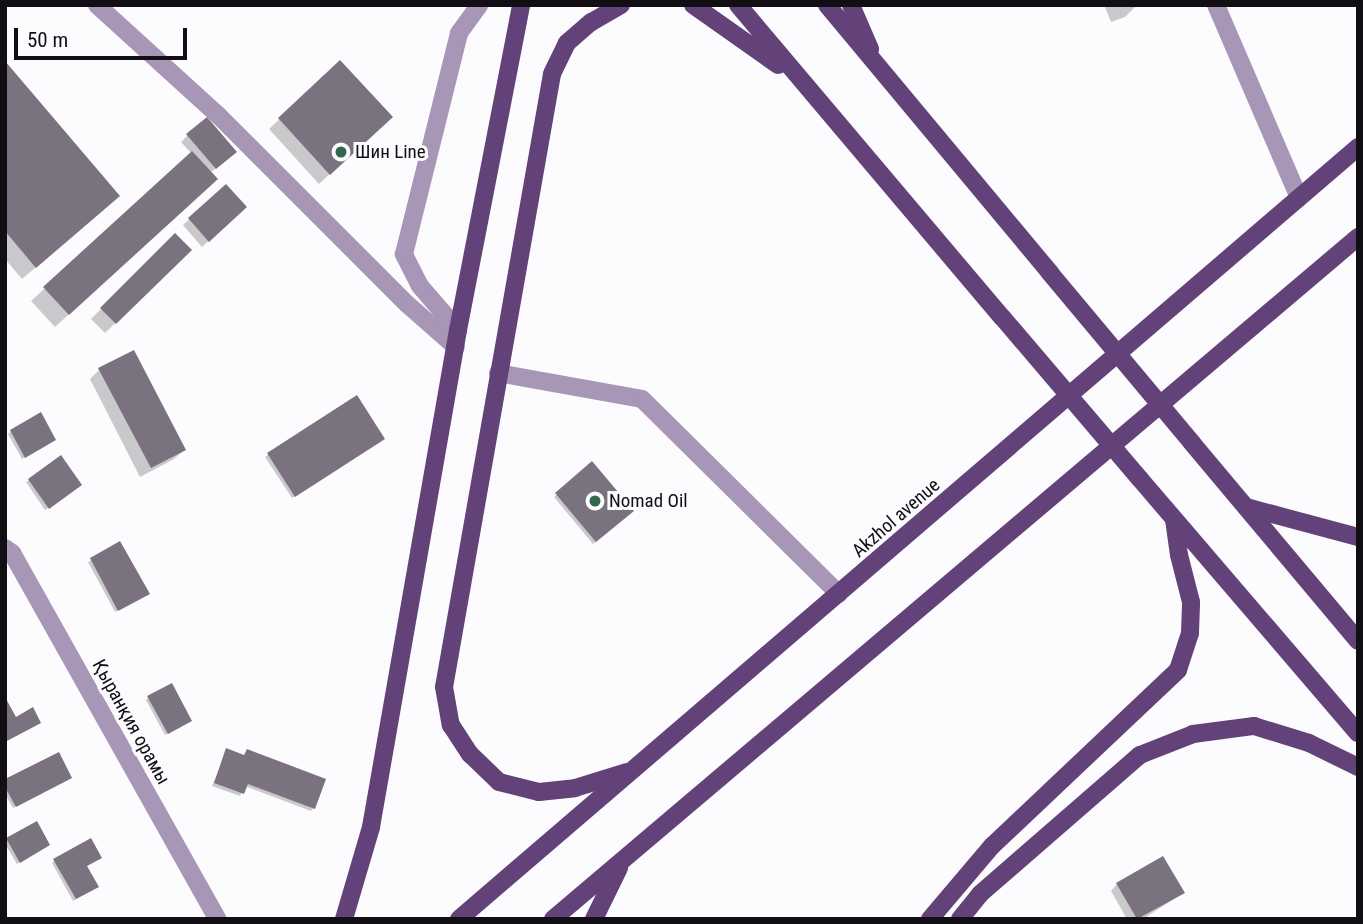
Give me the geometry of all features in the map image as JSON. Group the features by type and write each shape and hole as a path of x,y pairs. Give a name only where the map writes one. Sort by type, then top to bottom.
{"main road":[{"path":"344,919 371,827 457,338 521,5"},
{"path":"621,5 591,22 567,43 552,74 444,687 451,725 470,754 499,782 539,792 575,788 637,768"},
{"path":"693,5 798,79"},
{"path":"738,5 798,79 1358,733"},
{"path":"827,5 1358,641"},
{"path":"852,5 877,65"},
{"name":"Akzhol avenue","path":"459,919 1358,147"},
{"path":"553,919 1358,237"},
{"path":"1246,508 1358,537"},
{"path":"930,919 992,846 1178,670 1190,634 1191,602 1179,555 1174,519"},
{"path":"960,919 980,894 1140,755 1182,738 1255,726 1309,743 1358,767"},
{"path":"594,919 622,861"}],"street":[{"path":"97,5 218,115 407,304 457,338"},
{"path":"457,338 419,286 404,254 458,33 480,5"},
{"path":"1216,5 1299,198"},
{"path":"498,373 642,399 839,594"},
{"name":"Қыранқия орамы","path":"5,548 12,553 217,919"}],"building":[{"path":"340,60 393,117 330,175 278,118"},
{"path":"5,61 120,196 36,268 5,231"},
{"path":"207,117 237,152 216,169 186,134"},
{"path":"192,151 218,179 69,315 43,287"},
{"path":"226,184 247,207 209,242 188,218"},
{"path":"175,233 192,250 116,324 100,308"},
{"path":"134,350 186,450 151,468 98,368"},
{"path":"357,395 385,439 295,497 267,453"},
{"path":"41,412 56,440 25,458 10,430"},
{"path":"61,455 82,485 49,509 28,479"},
{"path":"592,461 634,511 596,542 555,493"},
{"path":"120,541 150,594 118,611 90,558"},
{"path":"172,683 192,721 168,734 147,696"},
{"path":"5,697 16,717 33,707 41,723 5,742"},
{"path":"226,748 244,755 247,749 326,779 315,809 248,784 244,794 214,783"},
{"path":"59,752 72,778 16,807 5,787 5,779"},
{"path":"37,821 50,845 20,863 6,838"},
{"path":"91,838 102,858 87,866 99,887 76,899 53,859"},
{"path":"1163,856 1185,893 1137,919 1116,883"}],"place":[{"name":"Шин Line","path":"341,152"},
{"name":"Nomad Oil","path":"595,501"}]}
